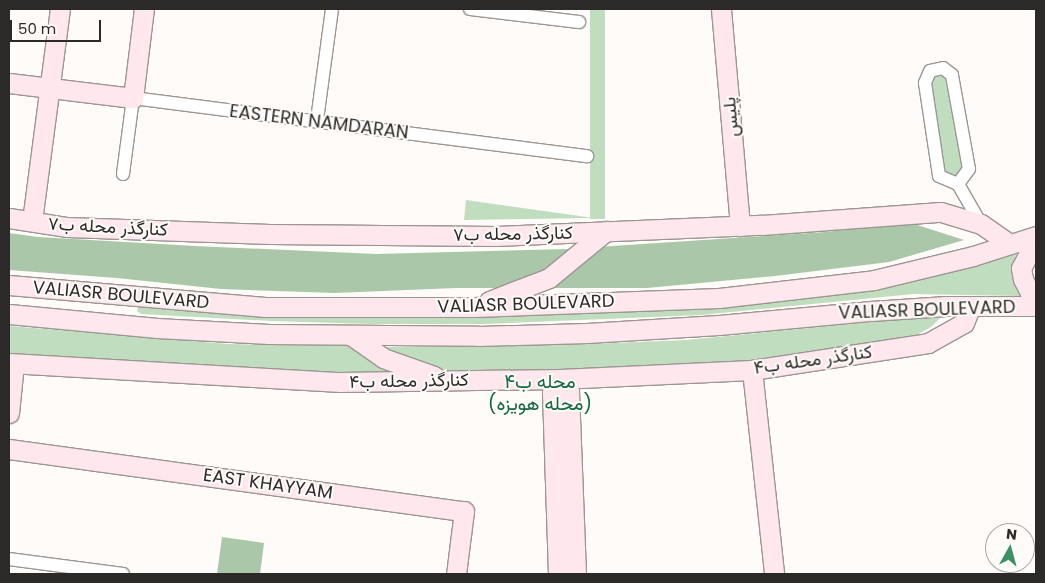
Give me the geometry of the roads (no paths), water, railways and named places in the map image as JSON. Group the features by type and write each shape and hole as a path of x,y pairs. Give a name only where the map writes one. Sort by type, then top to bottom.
{"street":[{"path":"32,221 51,89 60,9"},
{"path":"123,174 144,9"},
{"path":"317,120 332,9"},
{"path":"470,9 579,22"},
{"name":"پلیس","path":"721,9 740,226"},
{"path":"958,184 968,169 952,75 943,68 930,71 925,83 939,176 958,184 964,198 981,224"},
{"name":"EASTERN NAMDARAN","path":"9,83 317,120 587,156"},
{"path":"941,212 964,198"},
{"name":"کنارگذر محله ب۷","path":"9,218 67,228 270,234 495,236 740,226 941,212 981,224 1010,244"},
{"path":"474,307 549,278 606,231"},
{"name":"VALIASR BOULEVARD","path":"9,285 265,307 474,307 719,298 874,280 1036,236"},
{"path":"1036,245 1021,268 1023,280 1030,294 1036,298"},
{"path":"124,326 126,295"},
{"name":"VALIASR BOULEVARD","path":"9,314 124,326 352,336 479,336 586,333 719,325 871,311 971,306 1036,306"},
{"name":"کنارگذر محله ب۴","path":"11,363 340,382 560,379 752,370 928,343 964,323 971,306"},
{"path":"352,336 383,358 446,381"},
{"path":"9,413 11,363"},
{"path":"752,370 774,574"},
{"path":"558,574 552,392 560,379 569,391 576,574"},
{"name":"EAST KHAYYAM","path":"9,449 464,511 456,574"},
{"path":"9,559 123,574"}],"district":[{"name":"محله ب۴ (محله هویزه)","path":"540,393"}]}
